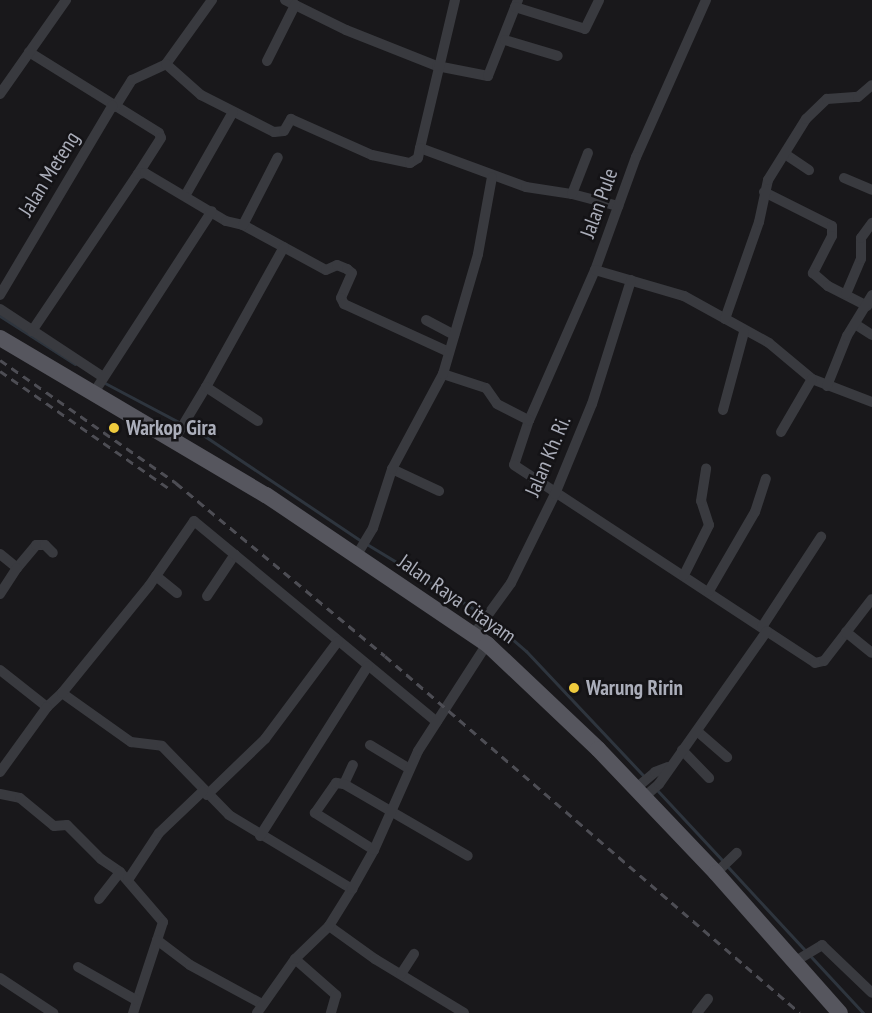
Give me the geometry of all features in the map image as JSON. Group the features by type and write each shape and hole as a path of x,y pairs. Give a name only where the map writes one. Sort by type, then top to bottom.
{"main road":[{"name":"Jalan Raya Citayam","path":"0,338 176,437 481,634 646,789 719,870 803,955 840,1013"}],"street":[{"path":"0,94 66,0"},
{"path":"212,0 166,64 198,92 279,134 291,119 372,155 410,164 418,158 437,66 455,0"},
{"path":"267,61 290,3 346,30 437,66 488,76 505,40 517,4 585,29 599,0"},
{"name":"Jalan Pule","path":"555,494 515,469 514,460 529,420 595,270 618,206 686,38 706,0"},
{"path":"505,40 558,56"},
{"path":"29,52 161,136 32,331"},
{"name":"Jalan Meteng","path":"0,295 113,107 132,80 166,64"},
{"path":"725,319 759,222 764,192 785,154 819,104 826,99 858,97 872,85"},
{"path":"185,196 233,112"},
{"path":"420,148 492,177 526,187 572,194 618,206"},
{"path":"572,194 588,153"},
{"path":"785,154 809,170"},
{"path":"243,225 278,157"},
{"path":"138,174 145,173 212,211 243,225 326,270 337,265 352,273 341,298 344,304 449,352"},
{"path":"357,555 373,528 392,469 442,374 478,254 492,177"},
{"path":"844,178 872,190"},
{"path":"764,192 832,226 832,236 821,251 813,273 816,279 846,294 870,300 855,324 827,386"},
{"path":"94,392 212,211"},
{"path":"846,294 861,258 861,238 872,223"},
{"path":"176,437 284,247"},
{"path":"595,270 684,296 786,355 812,379 872,402"},
{"name":"Jalan Kh. Ri.","path":"259,1008 294,959 329,926 352,889 392,812 408,768 437,722 492,613 511,583 555,494 592,405 631,280"},
{"path":"0,309 102,378"},
{"path":"426,320 454,335"},
{"path":"855,324 872,334"},
{"path":"723,410 744,332"},
{"path":"442,374 486,388 497,404 529,420"},
{"path":"781,432 812,379"},
{"path":"206,387 258,421"},
{"path":"684,575 709,525 701,501 706,468"},
{"path":"392,469 440,491"},
{"path":"709,591 755,512 766,479"},
{"path":"555,494 709,591 807,659 820,663 872,599"},
{"path":"0,772 47,707 62,693 156,576 195,521 437,722"},
{"path":"646,789 698,731 820,537"},
{"path":"0,594 36,545 45,545 53,553"},
{"path":"0,554 17,568"},
{"path":"207,596 235,554"},
{"path":"156,576 177,593"},
{"path":"846,632 872,653"},
{"path":"128,880 159,833 265,739 338,641"},
{"path":"260,836 368,666"},
{"path":"0,670 47,707"},
{"path":"62,693 131,742 162,746 170,751 205,793 260,836 352,889"},
{"path":"698,731 727,757"},
{"path":"370,745 408,768"},
{"path":"682,750 709,778"},
{"path":"344,784 353,765"},
{"path":"646,789 652,774 668,767"},
{"path":"374,850 315,813 333,786 344,784 468,856"},
{"path":"0,794 20,798 54,826 67,825 101,859 128,880 163,922 133,1013"},
{"path":"719,870 734,856"},
{"path":"99,899 120,872"},
{"path":"329,926 464,1013"},
{"path":"157,940 190,965 259,1008"},
{"path":"803,955 822,945 872,993"},
{"path":"401,974 414,954"},
{"path":"294,959 336,995 331,1013"},
{"path":"78,967 136,1000"},
{"path":"0,978 53,1013"},
{"path":"697,1013 708,999"}],"waterway":[{"path":"0,316 75,364"},
{"path":"103,382 203,435 360,540 484,615"},
{"path":"489,619 526,651 644,776"},
{"path":"657,790 724,862"},
{"path":"728,867 863,1013"}],"railway":[{"path":"0,360 176,483 385,656 800,1013"},
{"path":"0,371 170,489"}],"place":[{"name":"Warkop Gira","path":"114,428"},
{"name":"Warung Ririn","path":"574,688"}]}
